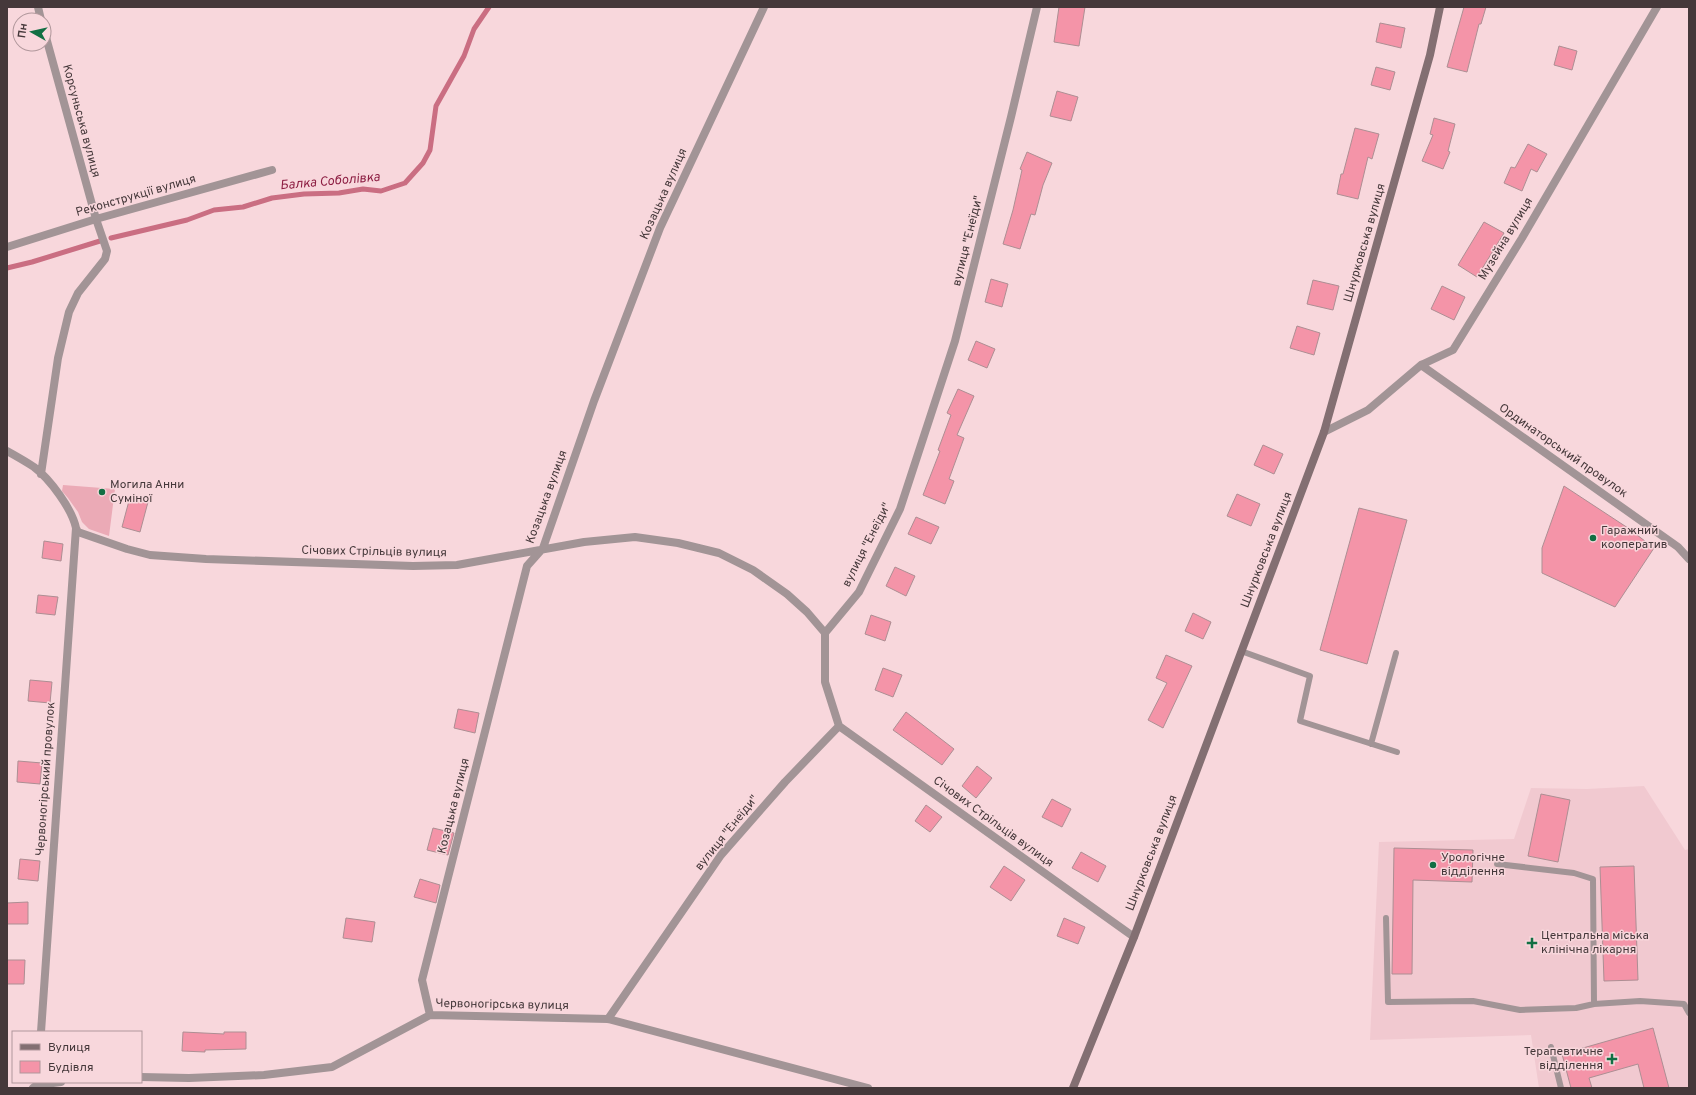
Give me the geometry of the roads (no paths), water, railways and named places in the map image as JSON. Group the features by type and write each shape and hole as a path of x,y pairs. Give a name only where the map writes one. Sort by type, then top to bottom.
{"street":[{"name":"Козацька вулиця","path":"430,1015 422,980 527,566 543,548 594,401 660,228 764,7"},
{"name":"вулиця \"Енеїди\"","path":"825,633 859,592 900,509 955,341 1037,7"},
{"name":"Шнурковська вулиця","path":"1073,1088 1134,937 1324,432 1430,55 1440,7"},
{"name":"Музейна вулиця","path":"1324,432 1368,410 1421,366 1453,350 1522,238 1657,7"},
{"name":"Корсуньська вулиця","path":"50,52 96,219"},
{"name":"Реконструкції вулиця","path":"7,246 96,219 272,170"},
{"path":"41,474 58,358 70,312 78,293 105,259 107,251 96,219"},
{"name":"Ординаторський провулок","path":"1421,366 1678,548 1689,559"},
{"path":"7,451 34,468 50,483 74,521 76,528"},
{"name":"Січових Стрільців вулиця","path":"76,528 78,532 150,555 206,560 413,566 457,565 543,548 635,537 678,543 719,553 753,570 787,594 807,612 825,633"},
{"name":"Червоногірський провулок","path":"41,1031 76,528"},
{"path":"825,633 825,682 839,726"},
{"name":"Січових Стрільців вулиця","path":"839,726 1134,937"},
{"name":"вулиця \"Енеїди\"","path":"608,1019 721,855 784,782 839,726"},
{"name":"Червоногірська вулиця","path":"142,1077 189,1078 264,1076 332,1067 430,1015 608,1019 868,1088"},
{"path":"36,1085 53,1083"}],"lane":[{"path":"1242,651 1310,676 1300,721 1397,752"},
{"path":"1371,744 1396,653"},
{"path":"1497,864 1574,873 1593,879 1594,1004"},
{"path":"1386,918 1388,1002 1473,1000 1520,1010 1576,1008 1594,1004 1640,1001 1684,1004 1689,1013"},
{"path":"1551,1048 1560,1088"}],"waterway":[{"name":"Балка Соболівка","path":"111,238 187,220 214,210 243,207 272,198 304,194 339,193 363,189 381,191 405,183 423,163 430,150 436,106 464,56 474,29 489,7"},
{"name":"Балка Соболівка","path":"7,268 32,262 100,241"}],"place":[{"name":"Могила Анни Суміної","path":"102,492"},
{"name":"Гаражний кооператив","path":"1593,538"},
{"name":"Урологічне відділення","path":"1433,865"},
{"name":"Центральна міська клінічна лікарня","path":"1532,943"},
{"name":"Терапевтичне відділення","path":"1612,1059"}]}
